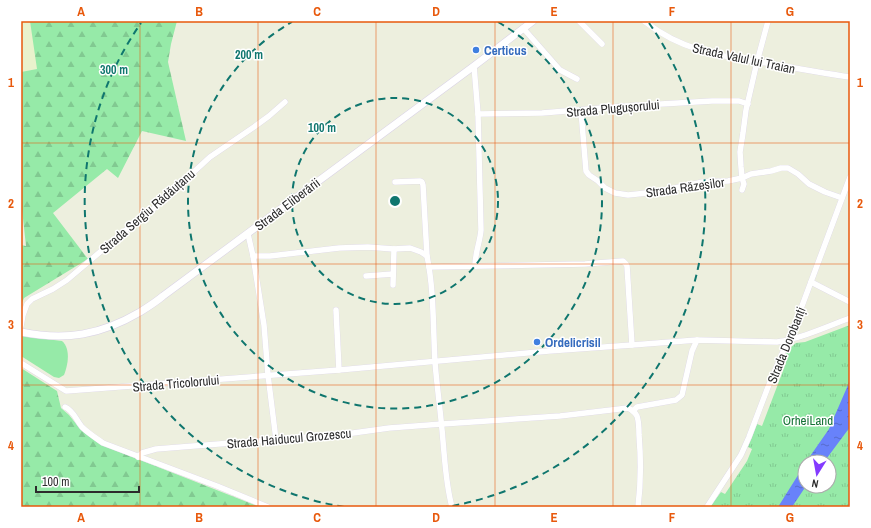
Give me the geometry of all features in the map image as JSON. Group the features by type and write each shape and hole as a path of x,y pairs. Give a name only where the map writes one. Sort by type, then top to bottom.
{"street":[{"name":"Strada Eliberării","path":"21,332 43,335 72,336 104,329 140,312 248,234 533,21"},
{"path":"579,21 602,44"},
{"name":"Strada Valul lui Traian","path":"644,21 652,28 670,38 702,51 728,57 850,77"},
{"path":"742,190 744,184 742,178 740,152 748,104 768,21"},
{"path":"522,28 560,70 577,79"},
{"path":"474,66 478,114 481,230 475,257 475,266"},
{"name":"Strada Plugușorului","path":"478,114 542,113 712,101 739,101 748,104"},
{"name":"Strada Sergiu Rădăuțanu","path":"21,326 27,304 32,298 53,289 67,280 133,224 150,212 210,157 254,127 285,102"},
{"name":"Strada Răzeșilor","path":"581,110 586,171 605,188 615,193 628,195 656,192 703,182 728,181 742,178 751,174 788,168 798,174 809,184 842,198"},
{"name":"Strada Dorobanți","path":"707,507 741,455 799,314 850,177"},
{"path":"395,182 420,181 423,185 437,390 449,495 452,507"},
{"path":"248,234 264,325 268,375 276,440"},
{"path":"253,256 270,256 340,248 368,247 410,248 427,256"},
{"path":"393,285 394,248"},
{"path":"429,267 625,262 627,266 632,345"},
{"path":"366,276 393,274"},
{"path":"811,282 850,302"},
{"path":"336,310 339,370"},
{"name":"Strada Tricolorului","path":"21,363 66,391 697,340 777,342 806,335 850,318"},
{"path":"638,507 640,490 640,445 637,415 633,411 637,407 680,398 692,351 697,340"},
{"path":"65,407 70,409 76,419 91,435 103,443 268,507"},
{"name":"Strada Haiducul Grozescu","path":"138,457 142,453 156,449 346,434 389,428 531,419 628,408 633,411"}],"shaded area":[{"path":"21,21 30,21 38,69 21,72"}],"green space":[{"path":"30,21 177,21 168,62 186,141 142,131 118,178 107,169 53,213 88,259 24,298 21,305 21,245 26,246 21,200 21,72 37,69"},
{"name":"OrheiLand","path":"850,325 850,507 710,507 721,492 725,494 747,461 752,449 748,447 757,424 762,426 786,363 782,361 789,349 796,343 805,342"},
{"path":"21,336 62,341 67,348 68,353 67,367 64,375 59,378 54,377 21,356"},
{"path":"21,368 57,391 61,408 69,415 81,430 102,445 260,507 21,507"}],"water":[{"path":"850,378 850,427 830,454 812,454 829,429"},
{"path":"797,477 797,494 801,494 792,507 778,507"}],"place":[{"name":"Certicus","path":"476,50"},
{"name":"Ordelicrisil","path":"537,342"}]}
